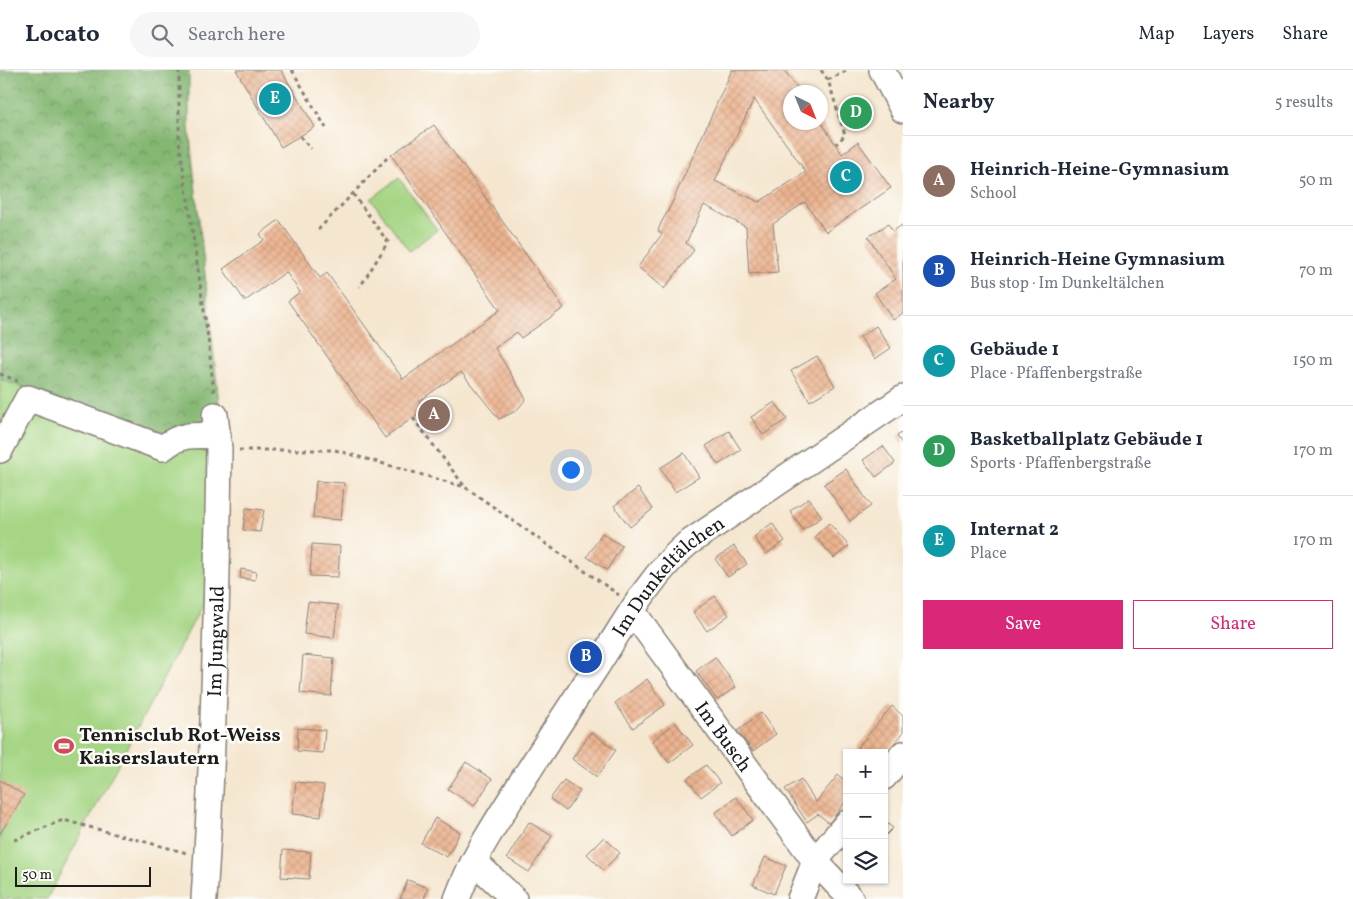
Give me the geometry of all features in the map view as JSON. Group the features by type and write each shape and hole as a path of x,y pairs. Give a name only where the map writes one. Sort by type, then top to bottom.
{"street":[{"path":"882,70 903,110"},
{"path":"0,450 28,398 163,448 175,438 197,435 217,426"},
{"name":"Im Dunkeltälchen","path":"457,899 487,836 632,612 669,560 687,544 903,398"},
{"name":"Im Jungwald","path":"204,899 210,806 216,646 219,448 217,426"},
{"name":"Im Busch","path":"632,612 815,861 851,899"},
{"path":"888,772 903,754"},
{"path":"800,899 815,861 843,828"},
{"path":"474,861 514,899"}],"path":[{"path":"179,70 180,140 208,338 217,426"},
{"path":"292,70 326,128"},
{"path":"821,70 828,80 845,135 836,144"},
{"path":"828,80 848,70"},
{"path":"300,136 311,150"},
{"path":"318,230 387,158"},
{"path":"353,194 388,242 360,287"},
{"path":"413,418 465,487 628,602 632,612"},
{"path":"239,450 335,450 465,487"},
{"path":"14,840 63,820 207,858"}],"green space":[{"path":"0,70 189,70 189,127 225,458 0,379"},
{"path":"859,101 868,117 854,125 845,109"},
{"path":"399,178 437,230 409,251 371,199"},
{"name":"Tennisclub Rot-Weiss Kaiserslautern","path":"0,379 208,453 208,594 47,899 0,899"}],"building":[{"path":"236,70 281,70 315,127 281,147"},
{"path":"732,70 784,70 795,85 783,85 783,130 826,130 842,154 858,142 891,188 826,232 805,202 773,224 778,272 749,274 746,227 704,205 686,243 694,250 664,289 638,267 662,234 658,231","holes":["754,99 806,172 759,202 715,181"]},
{"path":"434,125 564,308 521,338 517,332 495,348 526,399 516,411 499,419 461,372 419,401 425,409 385,438 288,301 300,292 286,272 245,301 223,269 264,240 260,234 279,220 320,278 327,273 403,379 500,310 391,155"},
{"path":"888,224 893,231 902,225 903,227 903,313 893,320 875,293 896,279 868,237"},
{"path":"876,326 891,348 875,359 860,337"},
{"path":"817,356 835,386 810,401 791,371"},
{"path":"775,402 787,419 763,435 751,417"},
{"path":"729,431 741,450 718,465 706,446"},
{"path":"903,432 903,445 897,436"},
{"path":"883,446 895,463 876,477 863,460"},
{"path":"684,453 699,477 675,492 660,468"},
{"path":"846,469 871,506 850,521 824,484"},
{"path":"316,481 344,483 341,520 313,518"},
{"path":"638,488 653,509 630,527 614,506"},
{"path":"809,498 822,517 803,530 790,511"},
{"path":"246,508 264,510 260,532 243,530"},
{"path":"772,523 785,541 766,554 754,537"},
{"path":"829,523 849,546 834,558 815,536"},
{"path":"602,533 622,546 607,570 587,557"},
{"path":"312,544 340,546 338,577 310,576"},
{"path":"734,546 747,564 728,577 715,559"},
{"path":"241,569 257,572 255,580 240,578"},
{"path":"715,596 729,615 707,631 693,612"},
{"path":"308,602 338,605 334,638 304,634"},
{"path":"303,655 334,658 331,696 300,693"},
{"path":"715,657 736,687 717,700 696,671"},
{"path":"647,679 665,705 633,728 615,703"},
{"path":"892,706 903,716 903,733 888,750 857,748"},
{"path":"761,713 776,734 753,751 737,731"},
{"path":"676,723 693,745 669,763 652,741"},
{"path":"298,728 325,730 323,753 297,751"},
{"path":"591,732 616,750 597,777 572,759"},
{"path":"466,762 492,779 474,806 448,789"},
{"path":"706,765 720,783 701,797 687,779"},
{"path":"838,775 843,779 843,805 829,823 818,814 807,822 785,789 801,779 816,802"},
{"path":"0,780 24,795 0,834"},
{"path":"564,780 580,791 566,811 550,799"},
{"path":"296,782 324,785 321,817 292,814"},
{"path":"736,797 753,820 732,836 715,813"},
{"path":"435,818 460,832 447,857 421,843"},
{"path":"529,822 552,836 529,872 507,858"},
{"path":"888,824 893,828 888,833"},
{"path":"604,837 620,853 603,870 587,854"},
{"path":"283,850 311,852 309,879 281,877"},
{"path":"765,857 786,866 774,894 753,885"},
{"path":"408,880 428,888 424,899 400,899"}],"place":[{"name":"Internat 2","path":"275,99"},
{"name":"Basketballplatz Gebäude 1","path":"856,113"},
{"name":"Gebäude 1","path":"846,177"},
{"name":"Heinrich-Heine-Gymnasium","path":"434,415"},
{"name":"Heinrich-Heine Gymnasium","path":"586,657"},
{"name":"Tennisclub Rot-Weiss Kaiserslautern","path":"64,746"}]}
